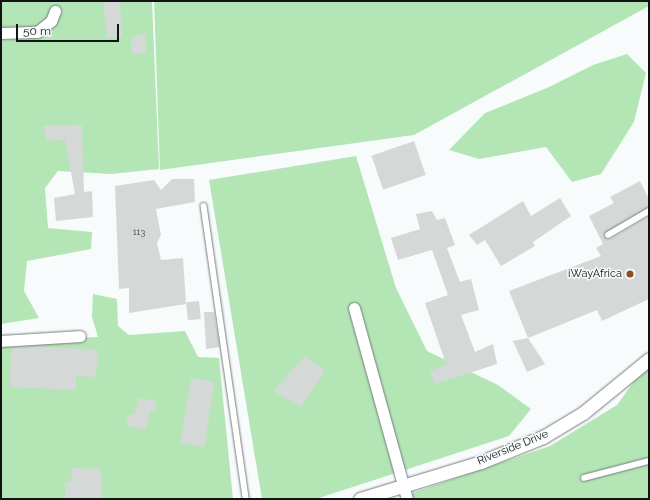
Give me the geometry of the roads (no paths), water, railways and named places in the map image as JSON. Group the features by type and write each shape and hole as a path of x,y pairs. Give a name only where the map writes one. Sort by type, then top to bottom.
{"street":[{"path":"1,33 37,32 51,21 55,11"},
{"path":"354,308 405,486 406,499"},
{"path":"1,341 80,336"},
{"name":"Riverside Drive","path":"360,499 481,462 543,437 583,413 649,359"}],"lane":[{"path":"204,206 246,499"},
{"path":"608,236 649,211"},
{"path":"584,478 649,461"}],"place":[{"name":"iWayAfrica","path":"630,274"}]}
